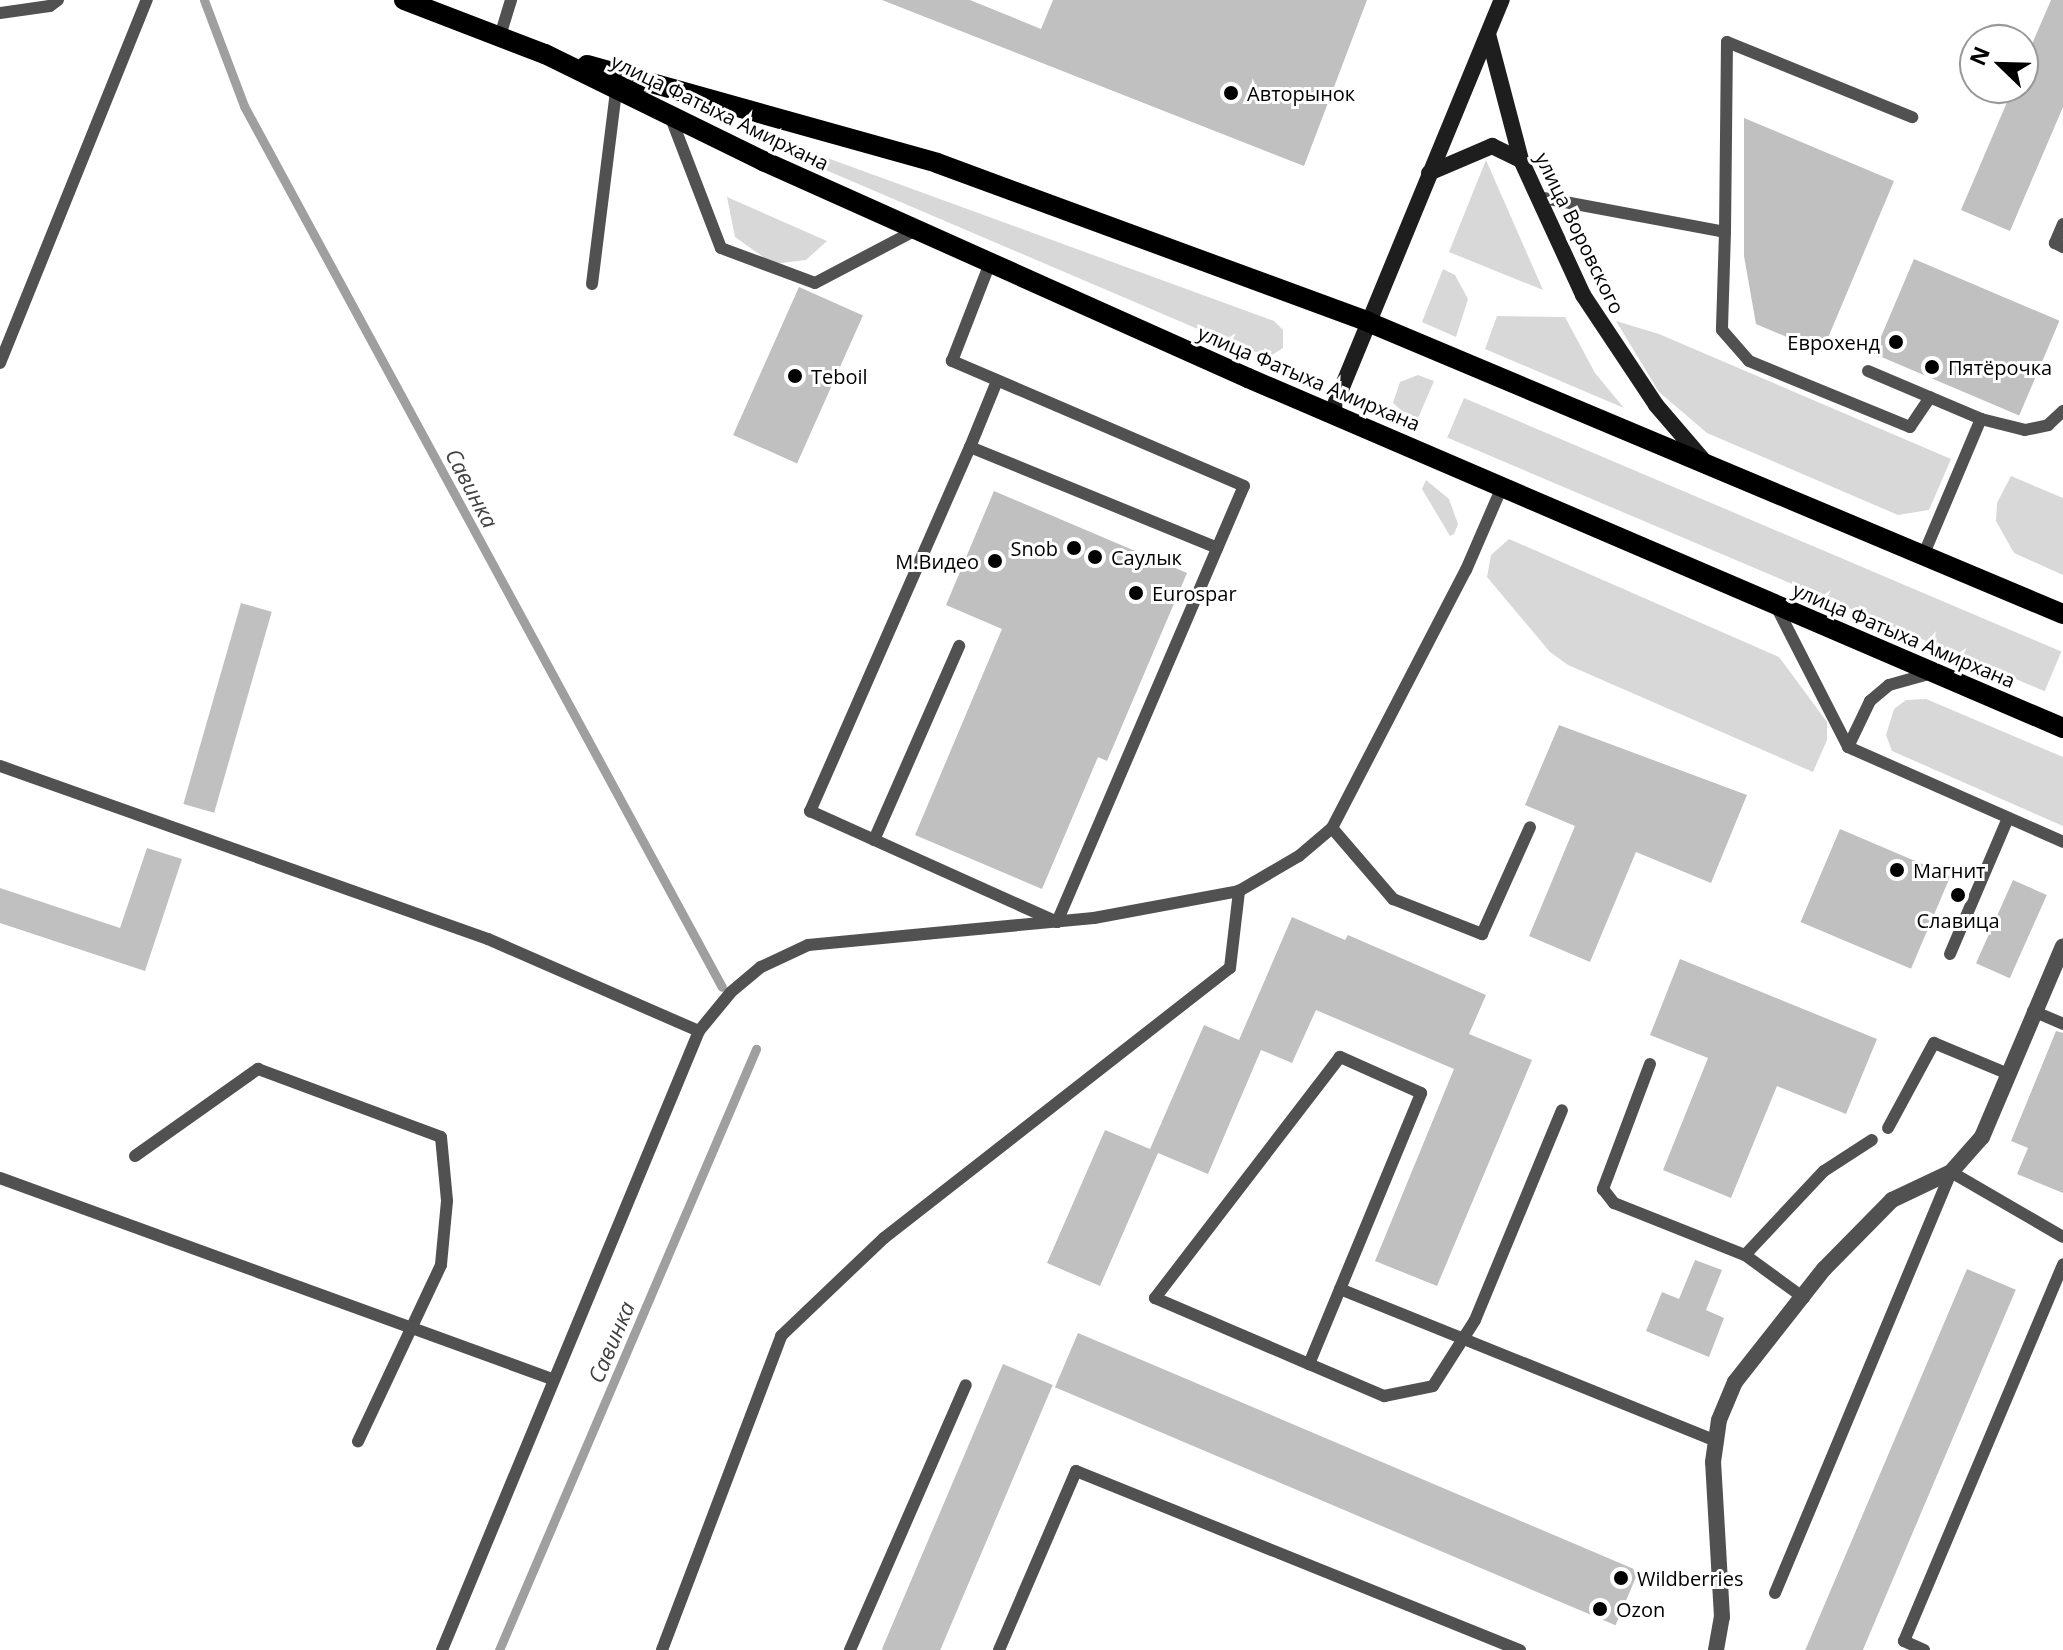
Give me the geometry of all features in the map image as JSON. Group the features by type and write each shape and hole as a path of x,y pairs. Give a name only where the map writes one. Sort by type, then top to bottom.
{"main road":[{"name":"улица Фатыха Амирхана","path":"404,0 545,54 671,118 990,263 1777,608 2063,728"},
{"name":"улица Фатыха Амирхана","path":"545,54 937,163 1368,322 2063,614"}],"street":[{"path":"1331,414 1502,0"},
{"name":"улица Воровского","path":"1488,34 1521,160 1583,295 1618,351 1709,466"},
{"path":"1429,173 1492,146 1521,160"},
{"path":"1716,1650 1722,1617 1716,1441 1735,1382 1824,1269 1892,1200 1951,1172 1982,1137 2006,1073 2063,946"}],"lane":[{"path":"0,13 50,6 58,0"},
{"path":"0,363 147,0"},
{"path":"500,36 511,0"},
{"path":"1912,117 1727,42 1722,330 1749,361 1910,427 1930,397"},
{"path":"592,284 616,90"},
{"path":"671,118 721,248 815,283 916,230"},
{"path":"1538,197 1725,232"},
{"path":"2063,224 2055,243 2063,247"},
{"path":"990,263 952,361 1244,486 1057,922"},
{"path":"1868,371 1981,419 2025,430 2048,425 2063,411"},
{"path":"997,381 810,811 1057,922"},
{"path":"1923,556 1981,419"},
{"path":"970,447 1217,548"},
{"path":"442,1650 699,1031 731,992 761,967 808,945 1057,922 1239,891 1299,856 1332,828 1466,570 1502,487"},
{"path":"1777,608 1848,747 2063,842"},
{"path":"874,840 959,646"},
{"path":"1848,747 1870,701 1889,685 1932,673"},
{"path":"0,766 488,939 699,1031"},
{"path":"1950,954 2008,818"},
{"path":"1332,828 1393,899 1482,934 1530,827"},
{"path":"662,1650 781,1336 884,1238 1230,968 1239,891"},
{"path":"2033,1011 2063,1024"},
{"path":"1888,1128 1934,1043 2006,1073"},
{"path":"1309,1364 1421,1093 1340,1057 1155,1298 1309,1364 1384,1396 1433,1386 1462,1339 1562,1110"},
{"path":"1650,1064 1603,1189 1614,1203 1745,1255 1804,1298"},
{"path":"135,1156 258,1069 441,1137 447,1201 441,1265 414,1329 358,1441"},
{"path":"1745,1255 1824,1171 1872,1140"},
{"path":"1775,1593 1951,1172 2063,1237"},
{"path":"0,1178 552,1379"},
{"path":"1924,1650 1904,1641 2063,1264"},
{"path":"1340,1289 1716,1441"},
{"path":"850,1650 966,1385"},
{"path":"999,1650 1076,1471 1520,1650"}],"shaded area":[{"path":"778,140 1274,321 1283,330 1283,348 1272,355 1247,350 779,150"},
{"path":"1486,160 1543,290 1449,252"},
{"path":"727,197 827,241 806,260 773,264 735,237"},
{"path":"1443,269 1455,275 1468,299 1456,337 1422,322"},
{"path":"1497,316 1565,317 1595,373 1624,408 1485,349"},
{"path":"1616,321 1659,334 1951,459 1929,510 1898,515 1707,433 1659,392"},
{"path":"1418,375 1434,381 1416,423 1393,403 1400,382"},
{"path":"1464,398 2061,652 2045,691 1447,438"},
{"path":"2011,476 2063,498 2063,575 2014,553 1996,521 1997,503"},
{"path":"1426,480 1449,499 1458,524 1450,536 1422,489"},
{"path":"1509,539 1779,657 1827,722 1827,740 1813,772 1568,665 1550,652 1487,577 1491,555"},
{"path":"1926,699 2063,757 2063,826 1892,751 1886,735 1894,709 1906,700"}],"building":[{"name":"Авторынок","path":"882,0 970,0 1041,29 1053,0 1367,0 1304,166"},
{"path":"2051,0 2063,0 2063,107 2010,231 1961,210 2006,104 2039,104 2039,28"},
{"path":"1744,118 1894,181 1822,352 1756,324 1744,256"},
{"path":"1914,259 2059,321 2019,416 1874,354"},
{"path":"799,287 863,315 797,463 733,435"},
{"path":"994,491 1187,573 1107,761 1098,757 1042,889 915,835 1002,629 946,605"},
{"path":"241,603 272,612 214,813 183,804"},
{"path":"1559,725 1747,795 1711,883 1636,852 1590,962 1529,936 1575,826 1525,805"},
{"path":"1840,829 1950,876 1911,969 1801,922"},
{"path":"147,848 182,859 145,971 0,923 0,888 120,928"},
{"path":"2013,880 2047,895 2010,978 1976,963"},
{"path":"1292,917 1345,940 1348,935 1486,995 1469,1034 1532,1060 1437,1286 1375,1261 1454,1069 1316,1010 1292,1063 1261,1050 1208,1174 1158,1153 1100,1286 1047,1263 1105,1130 1150,1149 1204,1025 1239,1040"},
{"path":"1680,959 1877,1039 1846,1114 1777,1086 1731,1198 1663,1170 1708,1058 1650,1035"},
{"path":"2056,1031 2063,1033 2063,1193 2017,1174 2028,1148 2011,1141"},
{"path":"1695,1260 1722,1270 1706,1310 1724,1318 1709,1357 1646,1331 1662,1292 1679,1299"},
{"path":"1967,1269 2016,1290 1863,1650 1805,1650"},
{"path":"1078,1333 1639,1571 1616,1625 1055,1387"},
{"path":"1003,1364 1053,1385 940,1650 882,1649"}],"waterway":[{"name":"Савинка","path":"204,0 244,106 722,987"},
{"name":"Савинка","path":"499,1650 756,1049"}],"place":[{"name":"Авторынок","path":"1231,93"},
{"name":"Еврохенд","path":"1896,342"},
{"name":"Пятёрочка","path":"1932,367"},
{"name":"Teboil","path":"795,376"},
{"name":"Snob","path":"1074,548"},
{"name":"Саулык","path":"1095,557"},
{"name":"М.Видео","path":"995,561"},
{"name":"Eurospar","path":"1136,593"},
{"name":"Магнит","path":"1897,870"},
{"name":"Славица","path":"1958,895"},
{"name":"Wildberries","path":"1621,1578"},
{"name":"Ozon","path":"1600,1609"}]}
